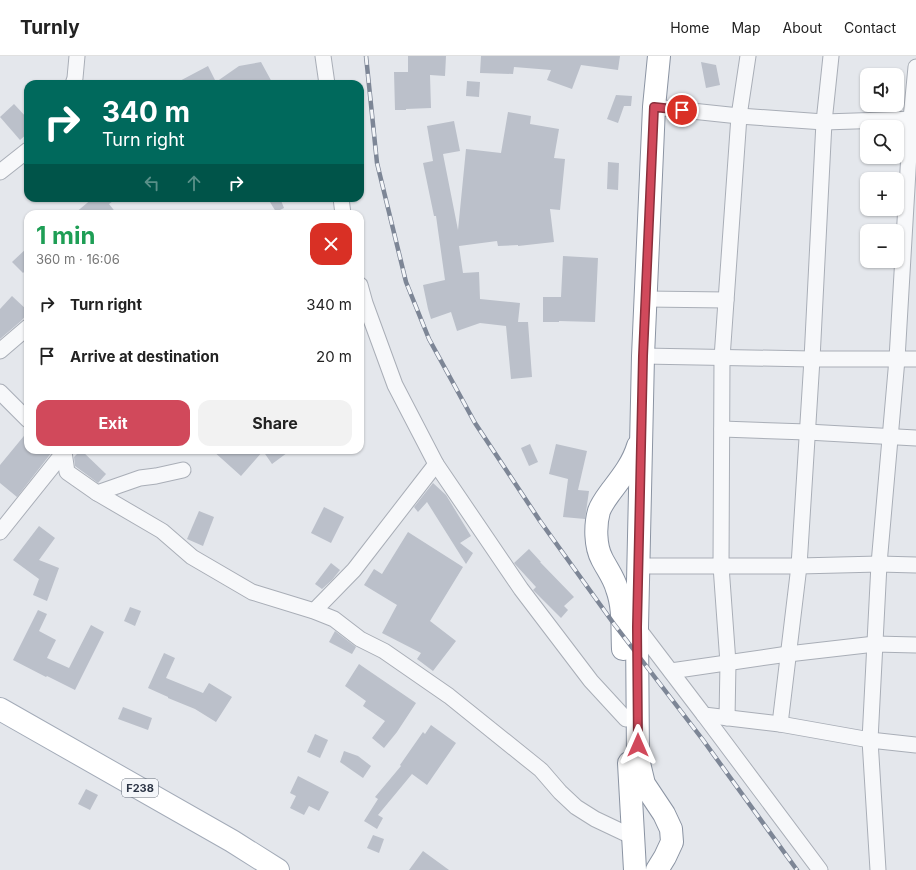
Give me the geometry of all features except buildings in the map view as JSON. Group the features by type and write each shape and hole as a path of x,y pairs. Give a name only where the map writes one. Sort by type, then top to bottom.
{"main road":[{"path":"657,870 672,842 671,829 664,814 644,784 638,759 637,627 643,356 654,107 659,56"},
{"path":"635,870 621,603 617,588 601,558 597,542 597,526 599,512 604,501 628,468 636,452 641,433"},
{"name":"F238","path":"0,710 226,837 278,870"}],"street":[{"path":"74,80 77,56"},
{"path":"323,56 326,80"},
{"path":"727,718 728,663 721,566 722,358 739,116 748,56"},
{"path":"780,724 799,566 812,359 824,122 831,56"},
{"path":"878,870 870,740 879,564 897,358 916,67"},
{"path":"654,107 739,116 824,122 913,119"},
{"path":"0,172 24,153"},
{"path":"646,298 726,300"},
{"path":"364,299 395,385 436,464 521,589 592,681 626,719"},
{"path":"0,351 24,330"},
{"path":"643,356 916,359"},
{"path":"0,392 24,416"},
{"path":"722,429 916,438"},
{"path":"0,532 61,454"},
{"path":"64,454 67,472 97,493 162,531 192,557 252,592 334,619 360,639 384,651 449,696 541,770 560,792 576,807 595,820 633,837"},
{"path":"314,612 354,570 436,464"},
{"path":"97,493 140,478 183,470"},
{"path":"638,566 916,565"},
{"path":"637,627 820,870"},
{"path":"671,671 788,654 875,644 916,645"},
{"path":"704,714 780,724 870,740 916,745"}],"railway":[{"path":"366,56 377,163 406,282 429,339 475,423 540,521 614,624 703,740 797,870"}],"route":[{"path":"638,745 637,627 643,356 654,107 682,110"}]}
